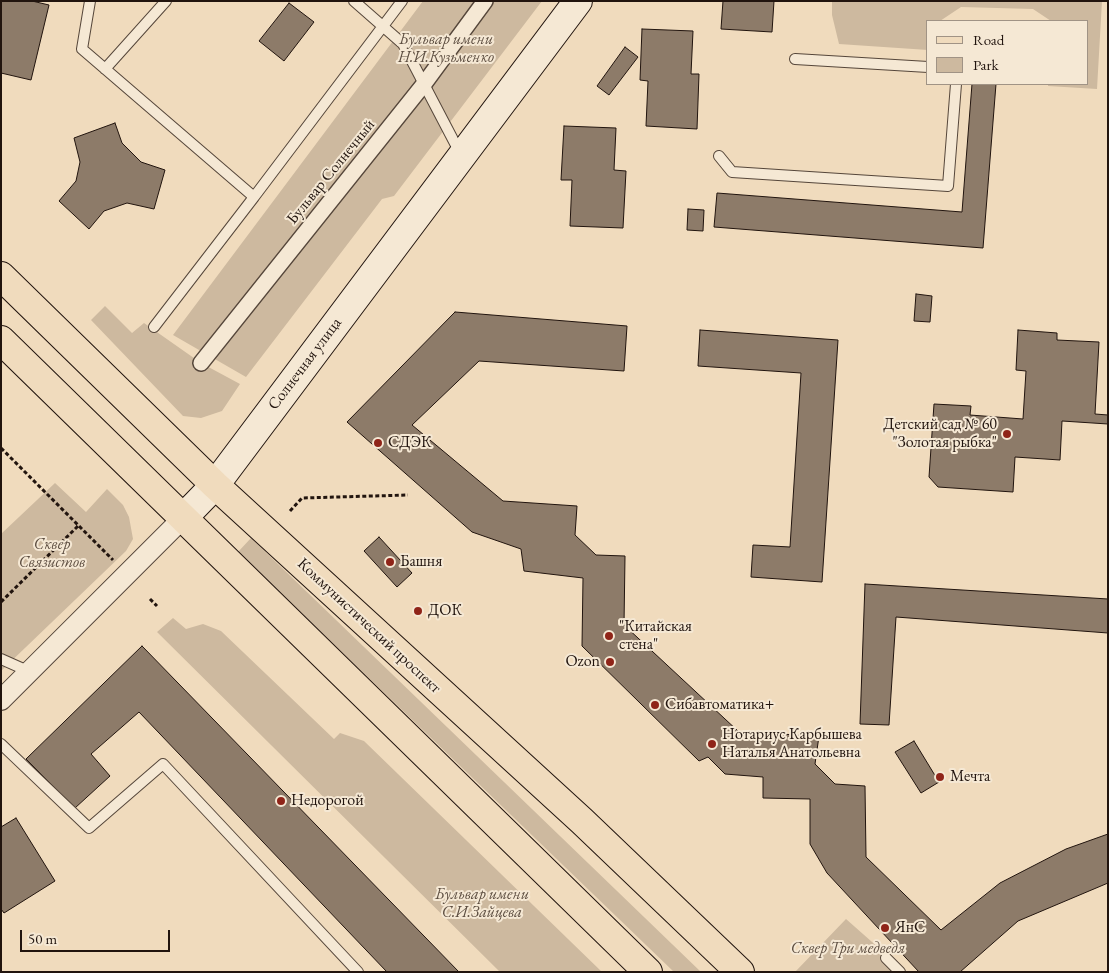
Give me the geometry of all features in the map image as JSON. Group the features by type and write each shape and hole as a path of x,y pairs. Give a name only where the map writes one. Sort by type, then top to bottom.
{"main road":[{"name":"Солнечная улица","path":"183,518 216,485 578,1"},
{"name":"Коммунистический проспект","path":"1,276 216,485 575,815 740,972"},
{"path":"1,340 648,972"}],"street":[{"name":"Бульвар Солнечный","path":"201,362 424,84 485,1"},
{"name":"Солнечная улица","path":"1,700 183,518"}],"lane":[{"path":"90,1 82,49 254,197"},
{"path":"105,69 166,1"},
{"path":"354,1 404,44 461,155"},
{"path":"154,327 402,1"},
{"path":"795,59 926,67"},
{"path":"719,156 732,172 948,186 956,85"},
{"path":"1,659 28,671"},
{"path":"1,744 89,828 163,764 358,972"},
{"path":"886,958 900,972"}],"path":[{"path":"1,448 117,564"},
{"path":"290,510 302,498 408,495"},
{"path":"1,602 78,526"},
{"path":"150,599 157,606"}],"green space":[{"name":"Бульвар имени Н.И.Кузьменко","path":"423,1 542,1 394,196 382,199 246,377 173,335"},
{"path":"832,1 1102,1 1097,89 1048,86 1089,85 1089,20 1050,20 1033,9 961,7 942,20 926,20 926,50 839,44 832,15"},
{"path":"105,306 132,333 144,323 201,363 240,384 222,411 201,418 183,416 91,320"},
{"name":"Сквер Связистов","path":"55,483 86,512 107,489 123,505 129,517 133,539 126,551 1,671 1,534"},
{"path":"251,538 701,972 674,972 238,552"},
{"name":"Бульвар имени С.И.Зайцева","path":"173,618 186,629 203,624 221,631 334,739 340,733 364,741 602,972 500,972 157,632"},
{"name":"Сквер Три медведя","path":"846,919 906,972 795,972"}],"building":[{"path":"1,1 32,1 49,5 31,80 1,73"},
{"path":"723,1 774,1 772,32 721,29"},
{"path":"289,3 314,22 284,61 259,41"},
{"path":"642,29 693,31 691,74 699,74 697,129 646,126 648,81 640,80"},
{"path":"625,47 638,57 609,95 597,86"},
{"path":"972,85 996,85 983,248 714,227 717,193 962,212"},
{"path":"115,123 122,143 141,162 165,170 154,209 127,203 104,211 89,229 59,201 76,181 80,162 74,138"},
{"path":"564,126 616,128 614,170 626,171 623,228 570,226 572,180 561,180"},
{"path":"688,209 704,210 703,231 687,230"},
{"path":"916,294 932,296 930,322 914,321"},
{"name":"\"Китайская стена\"","path":"455,312 627,326 624,371 479,361 412,425 503,501 577,506 575,535 596,555 625,556 624,625 739,732 819,736 815,764 835,784 865,786 866,857 941,930 1000,883 1066,849 1108,834 1108,883 1018,921 960,972 919,972 827,873 810,844 810,799 763,798 763,777 725,774 708,757 699,761 582,646 583,578 524,571 521,549 472,532 347,422"},
{"path":"700,330 838,340 822,582 751,577 753,545 790,547 801,373 698,366"},
{"path":"1018,330 1057,333 1057,340 1099,342 1095,414 1108,415 1108,424 1062,421 1060,460 1015,457 1013,492 938,487 929,477 934,404 971,406 970,415 1023,419 1026,371 1016,370"},
{"path":"379,537 412,573 397,587 364,551"},
{"path":"865,584 1108,599 1108,633 896,617 889,725 860,724"},
{"path":"142,646 459,972 387,972 139,712 91,754 110,776 75,808 26,759"},
{"path":"914,741 939,782 921,793 895,752"},
{"path":"16,818 55,881 4,913 1,909 1,827"}],"place":[{"name":"Детский сад № 60 \"Золотая рыбка\"","path":"1007,434"},
{"name":"СДЭК","path":"378,443"},
{"name":"Башня","path":"390,562"},
{"name":"ДОК","path":"418,611"},
{"name":"\"Китайская стена\"","path":"609,636"},
{"name":"Ozon","path":"610,662"},
{"name":"Сибавтоматика+","path":"655,705"},
{"name":"Нотариус Карбышева Наталья Анатольевна","path":"712,744"},
{"name":"Мечта","path":"940,777"},
{"name":"Недорогой","path":"281,801"},
{"name":"ЯнС","path":"885,928"}]}
